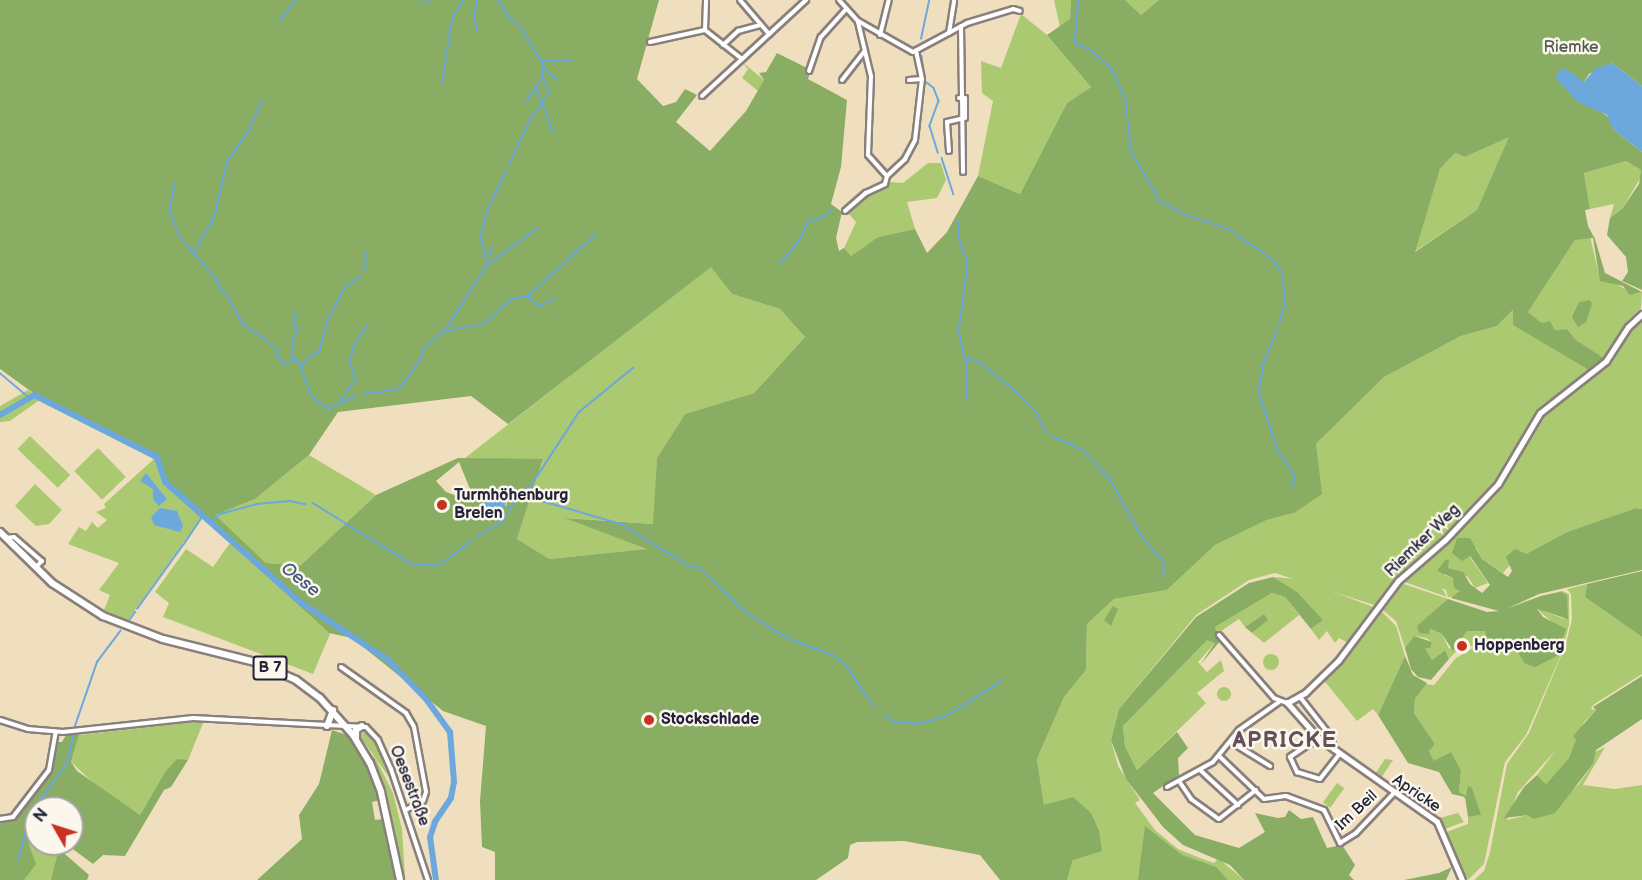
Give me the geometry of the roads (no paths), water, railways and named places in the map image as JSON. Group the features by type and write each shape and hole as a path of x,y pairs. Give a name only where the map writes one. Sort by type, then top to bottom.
{"main road":[{"name":"B 7","path":"0,532 35,567 78,602 114,621 274,670 308,688 333,710 356,740 381,792 400,880"},
{"path":"327,726 333,710"},
{"path":"356,740 356,730 362,726"}],"street":[{"path":"705,30 706,0"},
{"path":"740,0 769,33"},
{"path":"702,96 806,0"},
{"path":"840,0 858,21 908,51 916,51 961,26 999,12 1020,11"},
{"path":"880,35 889,0"},
{"path":"949,33 954,0"},
{"path":"809,71 821,37 846,9"},
{"path":"858,21 872,93 868,155 888,176"},
{"path":"723,45 738,30 760,25"},
{"path":"961,26 959,98 963,171"},
{"path":"650,42 705,30"},
{"path":"705,30 742,59"},
{"path":"845,211 866,193 885,184 888,176 905,159 915,140 922,79 916,51"},
{"path":"842,80 865,52"},
{"path":"909,80 922,79"},
{"path":"949,151 947,122 961,119"},
{"name":"Riemker Weg","path":"1300,697 1342,656 1403,575 1445,540 1497,484 1540,413 1606,361 1630,324 1642,314"},
{"path":"1219,635 1279,702"},
{"path":"341,667 406,713 414,727 426,792 423,801 406,809"},
{"path":"1167,787 1200,770 1219,756 1249,722 1279,702 1287,703 1300,697"},
{"name":"Apricke","path":"1300,697 1332,738 1334,750"},
{"name":"Apricke","path":"1287,703 1318,738 1339,755 1437,822 1461,879"},
{"path":"0,720 56,732 193,717 259,718 327,726 362,726"},
{"name":"Oesestraße","path":"362,726 371,729 378,740 406,809 428,880"},
{"path":"0,819 13,817 50,770 56,732"},
{"path":"1318,738 1290,758 1297,772 1320,779 1339,755"},
{"path":"1231,742 1270,766"},
{"path":"1179,781 1191,799 1219,819 1256,790 1219,756"},
{"path":"1200,770 1238,805"},
{"name":"Im Beil","path":"1256,790 1264,799 1286,796 1324,810 1340,843 1356,833 1394,793"}],"water":[{"path":"1612,63 1642,86 1642,152 1613,129 1607,115 1578,102 1556,79 1559,70 1566,69 1584,82 1595,69"},
{"path":"146,473 167,499 159,506 153,499 153,489 140,481"},
{"path":"501,485 510,495 497,522 480,507"},
{"path":"160,508 177,511 183,526 180,532 154,525 151,517"}],"waterway":[{"path":"280,21 296,0"},
{"path":"428,4 429,0"},
{"path":"442,84 452,19 464,0"},
{"path":"477,0 474,18 477,31"},
{"path":"498,0 511,20 519,24 544,66 543,78 527,102"},
{"path":"921,39 929,0"},
{"path":"1079,0 1075,43 1091,50 1112,68 1127,102 1126,116"},
{"path":"922,56 925,81 934,88 939,101 930,126 938,153"},
{"path":"542,60 572,60"},
{"path":"545,69 557,79"},
{"path":"509,164 530,120 549,93 544,79"},
{"path":"536,87 554,133"},
{"path":"194,252 214,218 227,162 249,131 262,101"},
{"path":"1128,120 1131,151 1160,201 1182,213 1231,230 1273,260 1283,274"},
{"path":"942,158 954,194"},
{"path":"487,265 481,238 486,213 506,171"},
{"path":"175,183 170,212 180,237 219,282 219,289 227,294 243,324 278,349 278,356 284,364 296,360"},
{"path":"780,263 801,238 808,221 824,217 832,209"},
{"path":"959,220 959,238 968,264 959,332 965,358 979,362 1016,391 1036,412 1047,433"},
{"path":"363,394 399,389 421,359 423,349 447,328 486,266 538,228"},
{"path":"485,323 512,299 528,296 596,234"},
{"path":"489,256 492,246"},
{"path":"365,271 366,252"},
{"path":"302,367 309,357 319,352 327,322 344,288 361,276"},
{"path":"1279,325 1285,303 1283,279"},
{"path":"527,297 540,306 554,299"},
{"path":"296,311 294,325 299,329 294,338 292,355 300,363 311,395 328,409 354,397"},
{"path":"340,401 356,379 350,364 353,347 368,324"},
{"path":"444,331 482,324"},
{"path":"1278,329 1264,363 1259,392 1278,451 1295,475 1293,489"},
{"path":"966,359 966,400"},
{"path":"476,537 502,522 518,494 530,487 579,412 633,368"},
{"path":"0,373 29,397"},
{"name":"Oese","path":"0,415 34,395 157,457 165,482 300,602 388,660 426,699 450,732 454,782 451,798 435,822 430,837 436,880"},
{"path":"1052,436 1083,450 1110,479 1143,538 1164,561 1164,576"},
{"path":"518,494 621,524 691,567 699,567 747,613 790,639 833,655 845,664 875,707"},
{"path":"210,523 220,514 257,504 290,501 306,504"},
{"path":"313,503 413,565 440,565 471,541"},
{"path":"184,544 203,516"},
{"path":"137,609 183,545"},
{"path":"128,622 135,612"},
{"path":"75,726 97,662 120,631"},
{"path":"885,715 893,721 916,724 945,717 1002,681"},
{"path":"18,860 32,811 67,764 74,732"}],"place":[{"name":"Turmhöhenburg Brelen","path":"442,505"},
{"name":"Hoppenberg","path":"1462,646"},
{"name":"Stockschlade","path":"649,720"}],"district":[{"name":"APRICKE","path":"1285,741"}],"park label":[{"name":"Riemke","path":"1571,48"}]}
